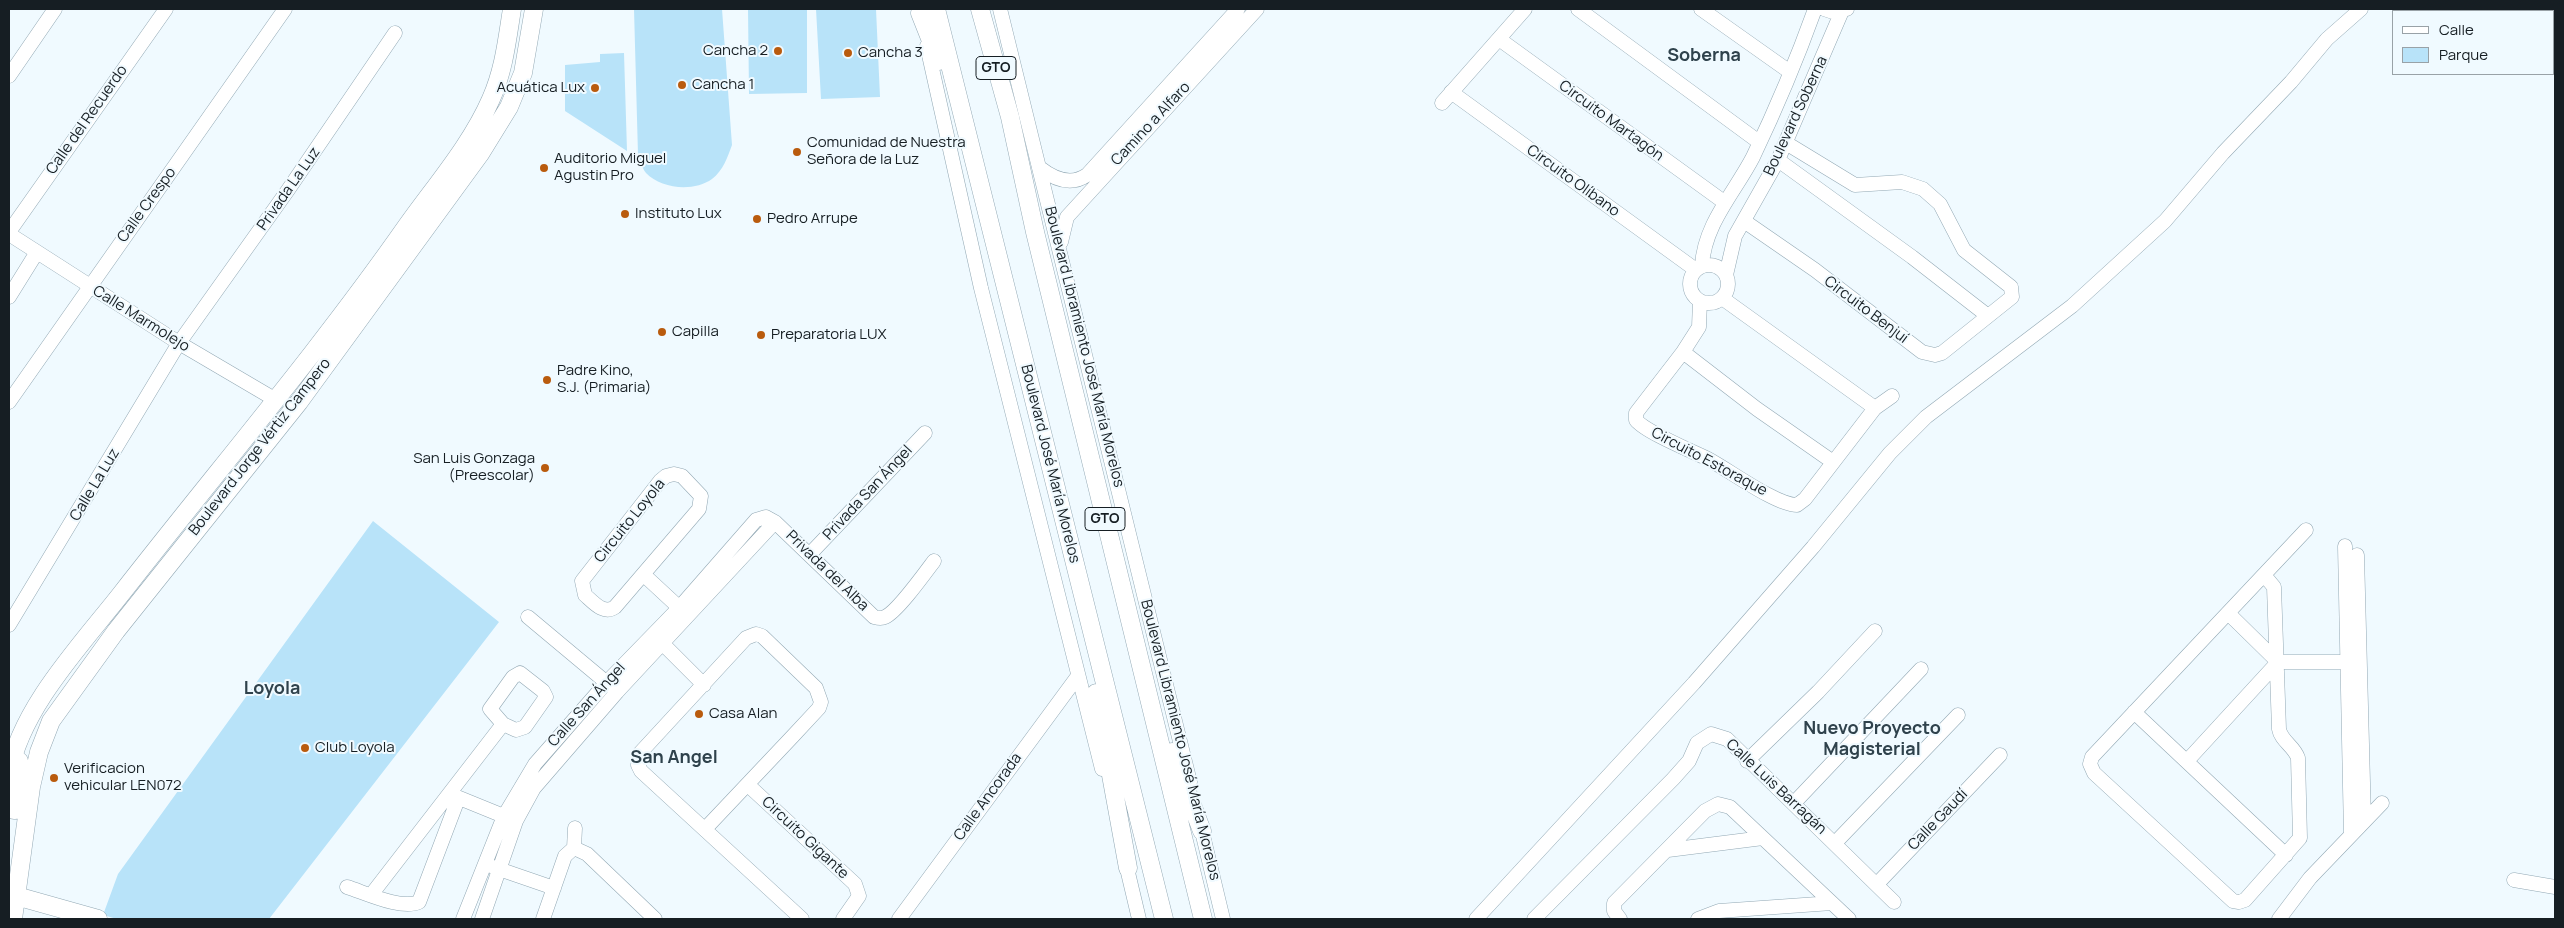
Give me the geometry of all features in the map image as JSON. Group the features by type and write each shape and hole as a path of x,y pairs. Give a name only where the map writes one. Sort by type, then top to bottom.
{"main road":[{"name":"Boulevard Jorge Vértiz Campero","path":"9,774 16,746 38,704 148,558 276,400 387,254 477,126 500,77 512,9"},
{"name":"Boulevard Jorge Vértiz Campero","path":"13,919 13,895 21,866 31,787 44,736 61,706 193,533 299,402 484,147 509,107 523,73 534,9"},
{"path":"925,10 964,120"},
{"name":"Boulevard José María Morelos","path":"925,10 941,31 1164,919"},
{"name":"GTO","path":"984,12 1010,117 1035,232 1203,919"},
{"path":"1092,631 1092,666 1128,868"},
{"path":"1144,678 1202,831"},
{"path":"31,787 22,809 14,810 13,797 17,770 24,744 35,720 38,704"},
{"path":"21,866 36,891 60,908"},
{"path":"13,895 98,919"}],"street":[{"path":"9,76 55,9"},
{"name":"Calle del Recuerdo","path":"9,233 166,9"},
{"name":"Calle Crespo","path":"9,402 285,9"},
{"name":"Boulevard Libramiento José María Morelos","path":"1000,9 1223,919"},
{"name":"Camino a Alfaro","path":"1040,168 1050,176 1061,180 1081,179 1087,175 1238,9"},
{"name":"Camino a Alfaro","path":"1060,248 1067,217 1257,9"},
{"path":"1442,103 1525,9"},
{"path":"1578,9 1759,142"},
{"path":"1701,9 1790,72"},
{"name":"Boulevard Soberna","path":"1699,268 1724,202 1752,159 1815,9"},
{"path":"1824,9 1844,10"},
{"path":"1476,919 1694,683 1904,438 1926,417 2072,306 2166,221 2223,153 2291,82 2327,39 2361,9"},
{"path":"925,10 981,288 1128,868 1139,919"},
{"name":"Boulevard Soberna","path":"1726,275 1735,236 1786,143 1844,10"},
{"name":"Privada La Luz","path":"180,344 396,33"},
{"name":"Circuito Martagón","path":"1498,39 1724,202"},
{"name":"Circuito Olíbano","path":"1451,92 1699,268"},
{"name":"Circuito Benjuí","path":"1744,221 1815,270 1922,352 1935,356 1942,353 2010,300 2012,289 1964,250 1949,219 1933,197 1923,190 1902,182 1855,184 1786,143"},
{"path":"1752,159 1775,165 1912,257 1988,316"},
{"name":"Calle Marmolejo","path":"9,233 180,344 276,400"},
{"path":"9,297 37,252"},
{"path":"1715,266 1726,275 1728,287 1722,298 1712,303 1700,301 1695,297 1690,287 1692,275 1699,268 1715,266"},
{"path":"1722,298 1875,408"},
{"name":"Circuito Estoraque","path":"1700,301 1699,327 1683,352 1636,413 1638,423 1788,504 1797,505 1806,499 1875,408 1892,396"},
{"name":"Calle La Luz","path":"9,625 180,344"},
{"path":"1683,352 1757,409 1833,462"},
{"name":"Privada San Ángel","path":"810,554 924,433"},
{"name":"Circuito Loyola","path":"666,476 682,476 701,496 702,503 693,517 644,575 611,610 603,610 582,591 581,586 585,576 660,481 666,476"},
{"name":"Privada del Alba","path":"756,520 766,517 775,522 874,616 879,618 890,614 934,561"},
{"name":"Calle San Ángel","path":"683,612 756,520"},
{"name":"Calle San Ángel","path":"482,919 500,869 510,818 524,805 544,774 617,692 658,639 775,522"},
{"path":"2264,575 2274,587 2280,735 2296,752 2298,758 2301,830 2296,844 2245,900 2239,902 2233,901 2094,773 2090,764 2092,757 2306,530"},
{"path":"2345,546 2354,662"},
{"path":"2352,834 2356,752 2354,662 2357,555"},
{"path":"644,575 683,612"},
{"path":"2228,613 2278,662 2354,662"},
{"path":"528,617 617,692"},
{"path":"1747,761 1818,692 1875,631"},
{"name":"Circuito Gigante","path":"704,829 748,785 819,708 821,702 819,693 762,636 756,634 746,638 640,753 638,758 641,771 704,829 802,919"},
{"path":"658,639 704,685"},
{"name":"Calle San Ángel","path":"464,919 485,864 510,818 535,764 606,682 658,639"},
{"path":"2187,761 2278,662"},
{"path":"1794,803 1921,669"},
{"name":"Calle Ancorada","path":"899,919 1078,676"},
{"path":"2134,712 2286,855"},
{"path":"1835,843 1958,715"},
{"path":"371,894 453,796 503,724"},
{"name":"Calle Luis Barragán","path":"1534,919 1689,761 1702,738 1711,734 1720,735 1794,803 1894,902"},
{"path":"2356,752 2364,821"},
{"name":"Calle Gaudí","path":"1877,884 2000,755"},
{"name":"Circuito Gigante","path":"748,785 855,884 858,896 843,919"},
{"path":"453,796 510,818"},
{"path":"347,888 402,905 412,905 420,902 424,896 453,796"},
{"path":"2280,919 2310,878 2382,803"},
{"path":"1620,919 1614,911 1614,903 1705,811 1718,804 1730,807 1849,919"},
{"path":"543,919 565,856 574,848 575,828"},
{"path":"1668,850 1763,838"},
{"path":"574,848 587,854 638,913 655,919"},
{"path":"485,864 554,888"},
{"path":"2514,880 2555,887"},
{"path":"1698,919 1719,911 1832,903"}],"green space":[{"name":"Cancha 1","path":"634,9 722,9 732,145 725,163 719,172 705,183 696,186 678,187 660,183 643,169 638,155"},
{"name":"Cancha 2","path":"748,9 807,9 807,93 749,94"},
{"name":"Cancha 3","path":"816,9 876,9 880,97 821,99"},
{"name":"Acuática Lux","path":"624,53 627,151 565,111 565,65 600,62 600,54"},
{"name":"Club Loyola","path":"373,521 499,622 269,919 117,919 103,915 118,874"}],"place":[{"name":"Cancha 2","path":"778,51"},
{"name":"Cancha 3","path":"848,53"},
{"name":"Cancha 1","path":"682,85"},
{"name":"Acuática Lux","path":"595,88"},
{"name":"Comunidad de Nuestra Señora de la Luz","path":"797,152"},
{"name":"Auditorio Miguel Agustin Pro","path":"544,168"},
{"name":"Instituto Lux","path":"625,214"},
{"name":"Pedro Arrupe","path":"757,219"},
{"name":"Capilla","path":"662,332"},
{"name":"Preparatoria LUX","path":"761,335"},
{"name":"Padre Kino, S.J. (Primaria)","path":"547,380"},
{"name":"San Luis Gonzaga (Preescolar)","path":"545,468"},
{"name":"Casa Alan","path":"699,714"},
{"name":"Club Loyola","path":"305,748"},
{"name":"Verificacion vehicular LEN072","path":"54,778"}],"district":[{"name":"Soberna","path":"1704,56"},
{"name":"Loyola","path":"272,689"},
{"name":"Nuevo Proyecto Magisterial","path":"1872,740"},
{"name":"San Angel","path":"674,758"}]}
